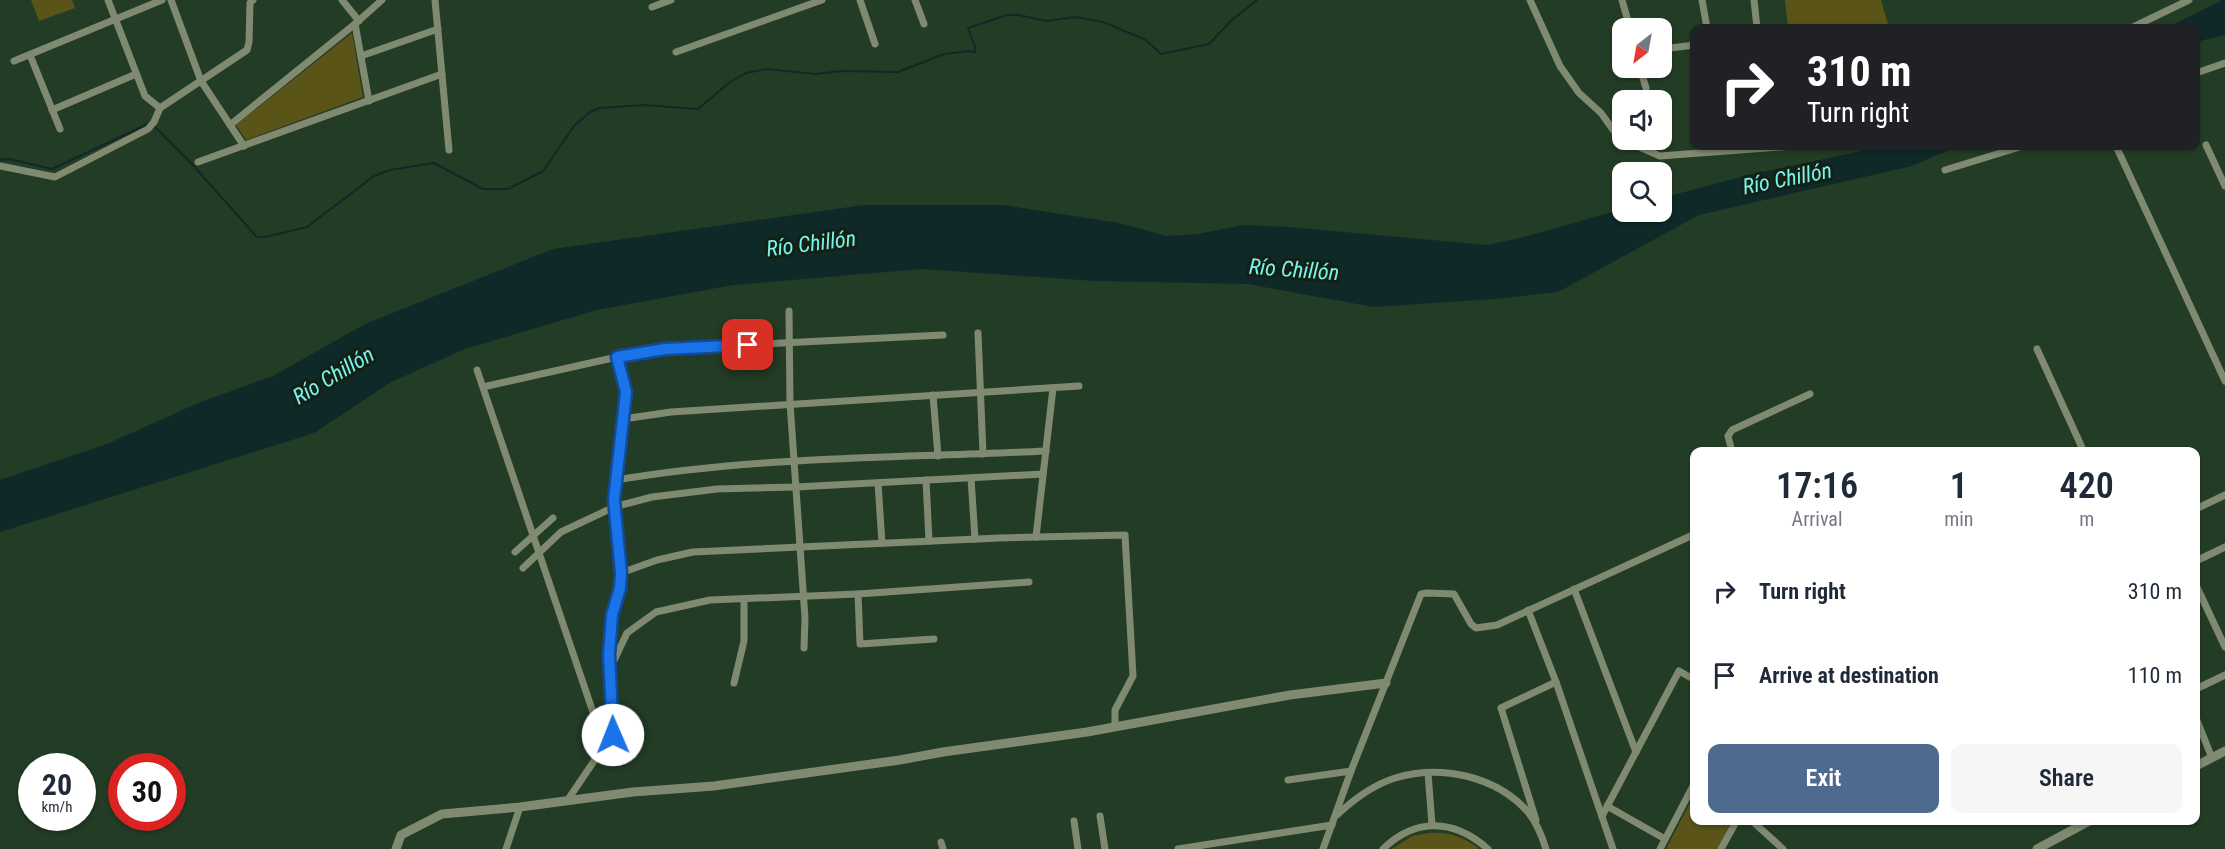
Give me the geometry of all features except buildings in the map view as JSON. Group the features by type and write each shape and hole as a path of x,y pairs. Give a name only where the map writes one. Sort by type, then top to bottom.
{"street":[{"path":"108,0 145,96 160,108"},
{"path":"14,61 162,0"},
{"path":"171,0 201,81 244,146"},
{"path":"0,166 55,177 148,129 160,108 247,50 250,3 253,0"},
{"path":"342,0 357,23 369,101"},
{"path":"230,125 357,23 382,0"},
{"path":"435,0 449,150"},
{"path":"652,7 670,0"},
{"path":"676,52 822,0"},
{"path":"860,0 875,44"},
{"path":"915,0 924,24"},
{"path":"1530,0 1560,66 1579,93 1602,113 1619,138 1660,156 1740,150"},
{"path":"1622,0 1627,18"},
{"path":"1702,0 1706,24"},
{"path":"1754,0 1757,24"},
{"path":"2139,24 2189,0"},
{"path":"361,56 438,29"},
{"path":"1672,48 1690,46"},
{"path":"30,55 60,129"},
{"path":"2200,72 2225,63"},
{"path":"52,110 136,74"},
{"path":"198,162 442,74"},
{"path":"1643,78 1646,88"},
{"path":"2206,145 2225,186"},
{"path":"1945,170 2010,150"},
{"path":"2118,150 2225,381"},
{"path":"789,311 790,403 805,618 804,648"},
{"path":"978,333 983,454"},
{"path":"483,387 617,357 665,349 943,335"},
{"path":"2037,349 2082,447"},
{"path":"567,801 614,730 610,669 612,615 620,588 621,573 614,507 626,392 617,357"},
{"path":"477,370 598,727 610,739"},
{"path":"623,419 671,412 790,403 1079,386"},
{"path":"1036,537 1053,388"},
{"path":"1731,447 1728,436 1732,430 1810,394"},
{"path":"933,395 938,456"},
{"path":"616,480 678,470 794,462 1046,451"},
{"path":"524,568 561,532 614,507 652,497 717,489 1043,474"},
{"path":"971,478 975,539"},
{"path":"926,480 929,541"},
{"path":"878,483 882,543"},
{"path":"2200,507 2225,495"},
{"path":"515,552 553,518"},
{"path":"621,573 657,560 693,552 975,539 1125,535 1133,676 1115,710 1115,727"},
{"path":"1323,849 1351,771 1421,594 1454,594 1471,624 1476,628 1497,625 1690,536"},
{"path":"2200,559 2225,547"},
{"path":"610,669 627,633 656,612 710,600 803,598 1029,582"},
{"path":"1574,589 1636,752"},
{"path":"858,594 860,644 934,639"},
{"path":"2200,594 2225,647"},
{"path":"734,683 744,641 744,599"},
{"path":"1528,610 1556,682 1613,849"},
{"path":"1602,816 1679,671 1690,677"},
{"path":"2200,687 2225,675"},
{"path":"1546,849 1501,708 1556,682"},
{"path":"396,849 401,835 442,814 520,807 633,792 714,786 1115,727 1290,695 1386,683"},
{"path":"2200,728 2212,758"},
{"path":"2200,764 2225,751"},
{"path":"1288,780 1351,771"},
{"path":"1428,773 1432,825"},
{"path":"1335,816 1356,798 1375,787 1410,774 1466,775 1498,789 1528,812 1539,828"},
{"path":"1660,849 1690,793"},
{"path":"1607,806 1665,839"},
{"path":"506,849 520,807"},
{"path":"1100,816 1105,849"},
{"path":"1074,821 1078,849"},
{"path":"1178,849 1332,825"},
{"path":"1383,849 1403,834 1432,825 1461,830 1488,849"},
{"path":"1721,849 1734,825"},
{"path":"1756,825 1783,849"},
{"path":"2037,849 2082,825"}],"shaded area":[{"path":"31,0 72,0 75,8 39,21"},
{"path":"1785,0 1881,0 1888,24 1788,24"},
{"path":"352,33 363,97 246,140 236,125"},
{"path":"1690,803 1690,825 1730,825 1717,849 1666,849"},
{"path":"1428,833 1455,836 1479,849 1392,849 1412,836"}],"water":[{"path":"2225,0 2225,35 2200,41 2200,24 2174,24"},
{"name":"Río Chillón","path":"1866,150 1949,150 1912,166 1699,215 1558,292 1374,307 1247,284 1095,281 922,269 733,285 597,310 465,349 391,382 314,433 0,532 0,480 107,444 198,403 273,376 365,324 553,249 864,205 1003,205 1119,223 1167,236 1198,234 1243,225 1487,245 1612,212 1612,222 1672,222 1672,195 1748,175"}],"waterway":[{"path":"153,125 191,163 257,237 265,237 307,227 374,176 390,170 434,163 483,189 508,189 543,171 574,126 590,112 600,108 645,105 698,109 730,82 746,73 767,69 815,74 842,71 898,72 944,54 975,52 968,28 1007,15 1047,21 1075,17 1103,22 1146,40 1161,54 1209,44 1232,20 1257,0"},
{"path":"0,160 9,159 52,169 148,124"}],"route":[{"path":"613,735 609,655 612,615 620,588 621,573 614,500 626,392 617,357 665,349 748,345"}]}
